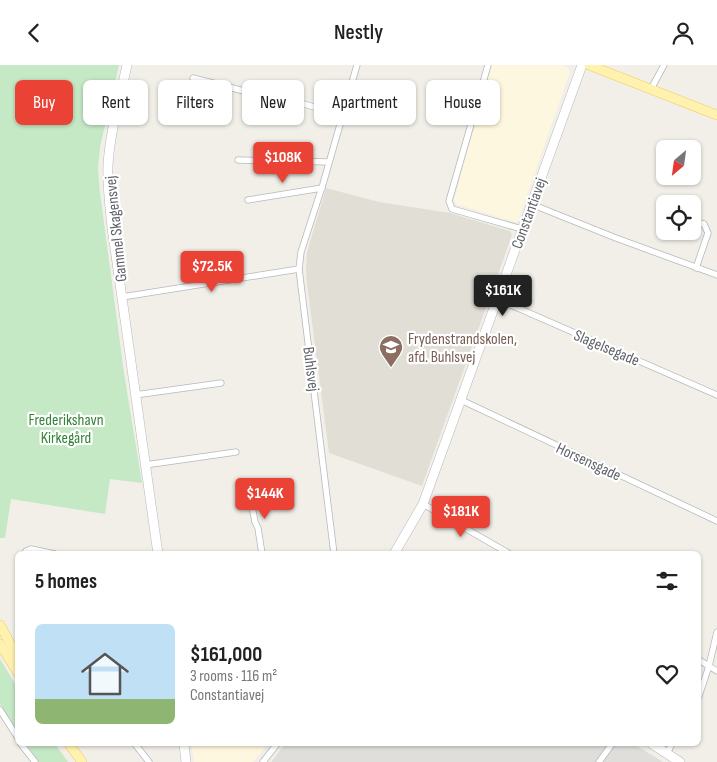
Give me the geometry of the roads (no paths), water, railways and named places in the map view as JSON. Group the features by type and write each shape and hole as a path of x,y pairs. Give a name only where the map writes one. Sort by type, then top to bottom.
{"main road":[{"path":"588,65 717,115"},
{"path":"0,625 15,652"},
{"path":"0,644 15,668"},
{"path":"70,746 82,762"}],"street":[{"name":"Gammel Skagensvej","path":"127,65 114,124 108,166 112,227 158,551"},
{"name":"Buhlsvej","path":"353,80 357,65"},
{"path":"488,65 449,201 452,209 522,229"},
{"name":"Constantiavej","path":"396,551 423,504 582,65"},
{"path":"651,89 664,65"},
{"path":"193,78 248,93 264,93 314,107"},
{"name":"Buhlsvej","path":"334,551 299,269 301,252 340,125"},
{"path":"238,160 329,162"},
{"path":"248,200 322,188"},
{"path":"531,205 717,275"},
{"path":"696,268 708,233 704,224 701,223"},
{"path":"122,297 299,269"},
{"name":"Slagelsegade","path":"497,299 717,395"},
{"path":"136,395 221,383"},
{"name":"Horsensgade","path":"461,400 717,521"},
{"path":"145,465 236,452"},
{"path":"249,491 262,551"},
{"path":"423,504 505,551"},
{"path":"26,551 30,549 40,551"},
{"path":"701,691 710,666 717,632"},
{"path":"701,661 717,671"},
{"path":"0,710 15,733"},
{"path":"23,746 35,762"},
{"path":"137,746 149,762"},
{"path":"184,746 186,762"},
{"path":"263,762 275,746"},
{"path":"599,762 611,746"},
{"path":"655,746 680,762"},
{"path":"666,753 671,746"}],"place":[{"name":"Frydenstrandskolen, afd. Buhlsvej","path":"391,368"}],"park label":[{"name":"Frederikshavn Kirkegård","path":"66,428"}]}
